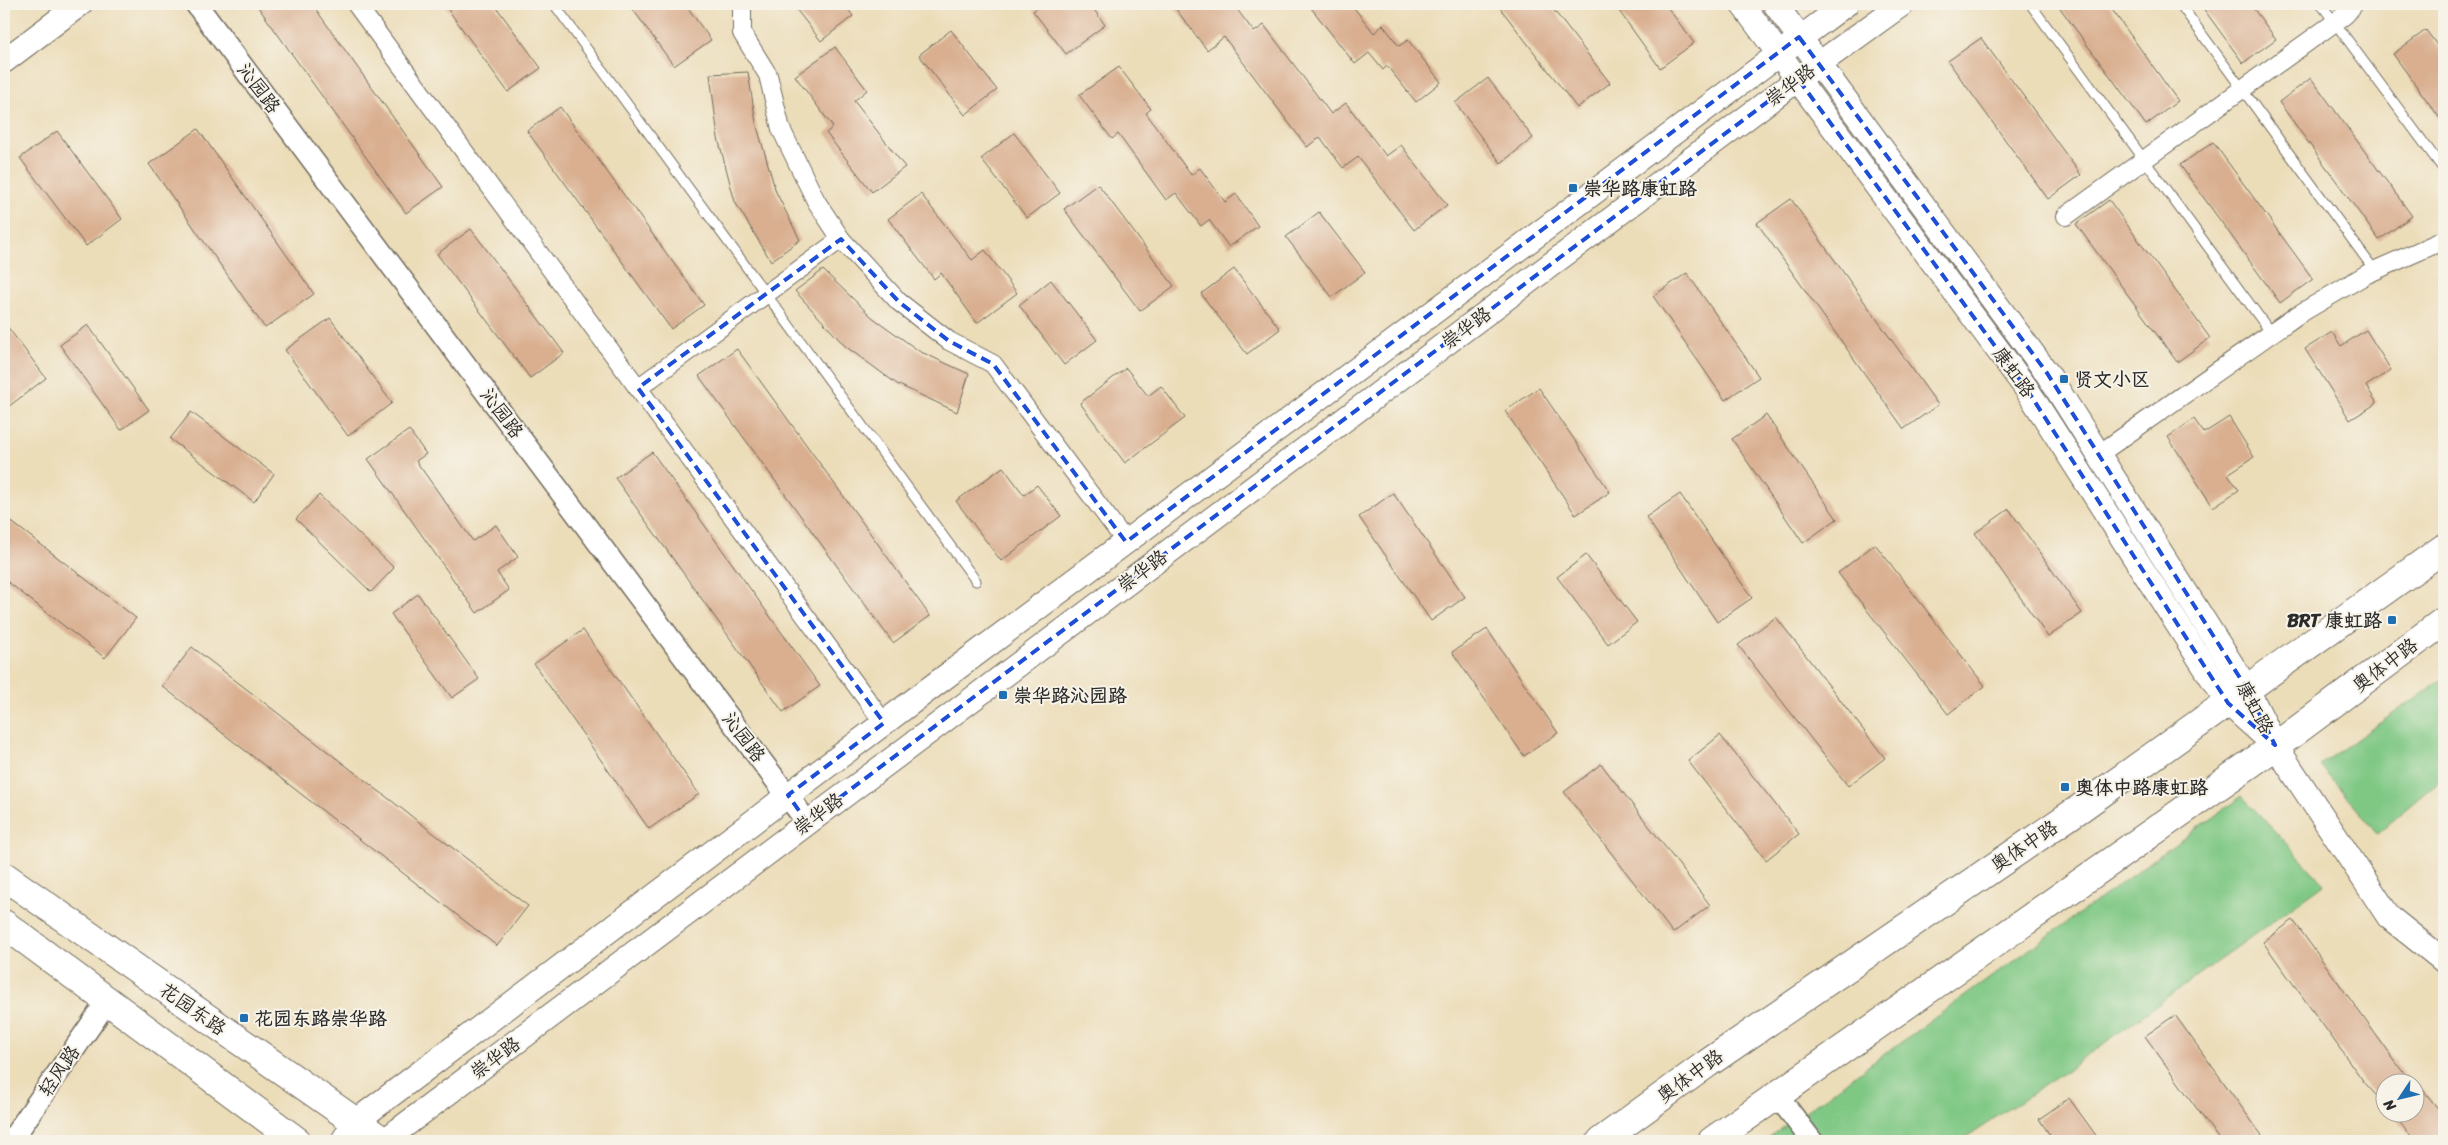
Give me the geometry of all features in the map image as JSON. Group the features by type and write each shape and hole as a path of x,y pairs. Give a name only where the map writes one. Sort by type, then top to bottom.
{"main road":[{"path":"4,61 80,4"},
{"name":"康虹路","path":"1742,4 2026,388 2238,696 2275,745 2389,917 2444,961"},
{"name":"康虹路","path":"1774,4 2047,373 2099,454 2238,696"},
{"name":"崇华路","path":"349,1132 788,795 1799,37 1846,4"},
{"name":"崇华路","path":"383,1141 1818,64 1902,4"},
{"name":"奥体中路","path":"1601,1141 1708,1063 2082,807 2444,548"},
{"name":"奥体中路","path":"1712,1141 2275,745 2444,621"},
{"name":"花园东路","path":"4,876 349,1132 383,1141"},
{"path":"4,924 297,1141"}],"street":[{"name":"沁园路","path":"196,4 807,822"},
{"path":"356,4 884,723"},
{"path":"742,4 742,33 768,75 781,129 816,201 841,239 899,302 949,340 993,364 1126,542"},
{"path":"2066,216 2345,15 2354,4"},
{"path":"638,388 841,239"},
{"path":"2099,454 2296,316 2375,271 2444,240"},
{"name":"轻风路","path":"11,1141 108,1000"},
{"path":"1777,1095 1812,1141"}],"lane":[{"path":"554,4 976,580"},
{"path":"2180,4 2375,271"},
{"path":"2321,4 2444,170"},
{"path":"2031,5 2271,333"}],"highlighted area":[{"path":"1799,37 2047,373 2247,689 2275,745 2228,703 2026,388 1798,79 807,822 788,795 884,723 638,388 841,239 899,302 949,341 993,364 1126,542"}],"green space":[{"path":"2444,678 2444,777 2377,833 2320,765"},
{"path":"2242,796 2324,884 2069,1069 1960,1141 1764,1141"}],"building":[{"path":"256,4 312,4 443,187 406,213"},
{"path":"444,4 494,4 541,68 508,92"},
{"path":"629,4 685,4 711,40 674,66"},
{"path":"792,4 844,4 853,16 821,41"},
{"path":"1043,4 1090,4 1105,25 1066,54 1033,11"},
{"path":"1172,4 1233,4 1254,32 1264,25 1331,114 1346,103 1386,156 1401,145 1447,205 1414,230 1358,157 1343,168 1320,137 1307,147 1224,37 1207,50"},
{"path":"1308,4 1351,4 1374,33 1383,25 1399,46 1408,40 1441,82 1416,102 1387,66 1383,70 1369,53 1355,64"},
{"path":"1497,4 1549,4 1610,83 1577,108"},
{"path":"1614,4 1665,4 1694,43 1660,68"},
{"path":"2057,4 2108,4 2178,101 2146,125"},
{"path":"2200,4 2250,4 2276,39 2243,63"},
{"path":"951,30 997,90 965,115 919,55"},
{"path":"2426,30 2444,55 2444,124 2393,54"},
{"path":"1981,38 2081,175 2048,199 1948,61"},
{"path":"835,47 867,90 854,101 905,167 872,192 826,133 833,127 795,76"},
{"path":"1119,67 1151,109 1146,113 1191,175 1200,168 1225,202 1236,194 1258,226 1229,247 1209,220 1201,226 1176,193 1166,200 1118,134 1112,139 1079,95"},
{"path":"748,72 756,123 776,192 800,240 771,261 735,202 718,138 710,74"},
{"path":"1488,78 1533,138 1501,163 1455,103"},
{"path":"2311,78 2412,216 2379,240 2279,102"},
{"path":"560,107 704,305 671,329 527,131"},
{"path":"198,129 314,294 265,328 149,164"},
{"path":"57,131 122,219 86,246 20,158"},
{"path":"1014,133 1060,193 1027,218 981,159"},
{"path":"2213,142 2313,279 2280,303 2180,165"},
{"path":"1098,184 1174,286 1140,311 1064,209"},
{"path":"921,194 972,260 985,250 1017,293 977,323 941,273 934,279 888,219"},
{"path":"1791,199 1938,405 1904,429 1757,223"},
{"path":"2109,200 2210,338 2177,362 2076,224"},
{"path":"1319,212 1365,272 1332,297 1286,237"},
{"path":"471,229 564,353 530,378 437,254"},
{"path":"1234,269 1280,329 1247,354 1201,294"},
{"path":"823,270 872,317 919,351 969,374 957,412 897,384 845,346 795,291"},
{"path":"1687,273 1759,377 1725,400 1653,296"},
{"path":"1051,280 1097,340 1064,365 1019,305"},
{"path":"330,318 392,403 348,436 285,350"},
{"path":"4,322 46,378 4,410"},
{"path":"88,325 149,410 121,430 60,345"},
{"path":"2366,330 2391,370 2366,386 2377,403 2350,420 2305,349 2332,332 2341,346"},
{"path":"737,349 930,616 893,643 699,376"},
{"path":"1126,368 1148,396 1161,386 1185,418 1125,463 1080,403"},
{"path":"1539,388 1610,492 1576,515 1505,411"},
{"path":"191,412 274,474 254,502 170,439"},
{"path":"1766,415 1837,519 1803,543 1732,439"},
{"path":"2229,417 2254,457 2228,474 2239,490 2213,507 2168,437 2194,419 2204,433"},
{"path":"409,430 426,454 416,461 473,541 496,525 518,557 497,572 509,590 477,613 368,459"},
{"path":"652,452 820,686 783,712 615,478"},
{"path":"1003,467 1024,495 1037,485 1061,516 1001,561 956,501"},
{"path":"1393,493 1465,597 1431,621 1359,517"},
{"path":"1680,494 1752,598 1717,622 1646,517"},
{"path":"319,495 394,568 371,592 296,519"},
{"path":"2009,509 2082,613 2048,637 1975,533"},
{"path":"4,516 136,618 105,658 4,579"},
{"path":"1875,544 1985,686 1948,714 1838,573"},
{"path":"1586,555 1637,622 1608,644 1557,577"},
{"path":"418,594 479,679 452,698 391,614"},
{"path":"1776,617 1885,758 1848,786 1738,645"},
{"path":"1487,629 1558,733 1524,756 1452,652"},
{"path":"583,630 699,794 649,829 534,664"},
{"path":"192,647 528,906 497,946 162,686"},
{"path":"1720,735 1799,834 1766,860 1688,761"},
{"path":"1601,764 1710,905 1673,933 1564,792"},
{"path":"2293,920 2403,1072 2376,1072 2376,1095 2364,1082 2263,942"},
{"path":"2175,1015 2266,1141 2220,1141 2145,1036"},
{"path":"2426,1094 2444,1116 2444,1141 2415,1141 2399,1122 2426,1122"},
{"path":"2069,1098 2100,1141 2054,1141 2039,1119"}],"place":[{"name":"崇华路康虹路","path":"1573,188"},
{"name":"贤文小区","path":"2064,379"},
{"name":"BRT 康虹路","path":"2392,620"},
{"name":"崇华路沁园路","path":"1003,695"},
{"name":"奥体中路康虹路","path":"2065,787"},
{"name":"花园东路崇华路","path":"244,1018"}]}
